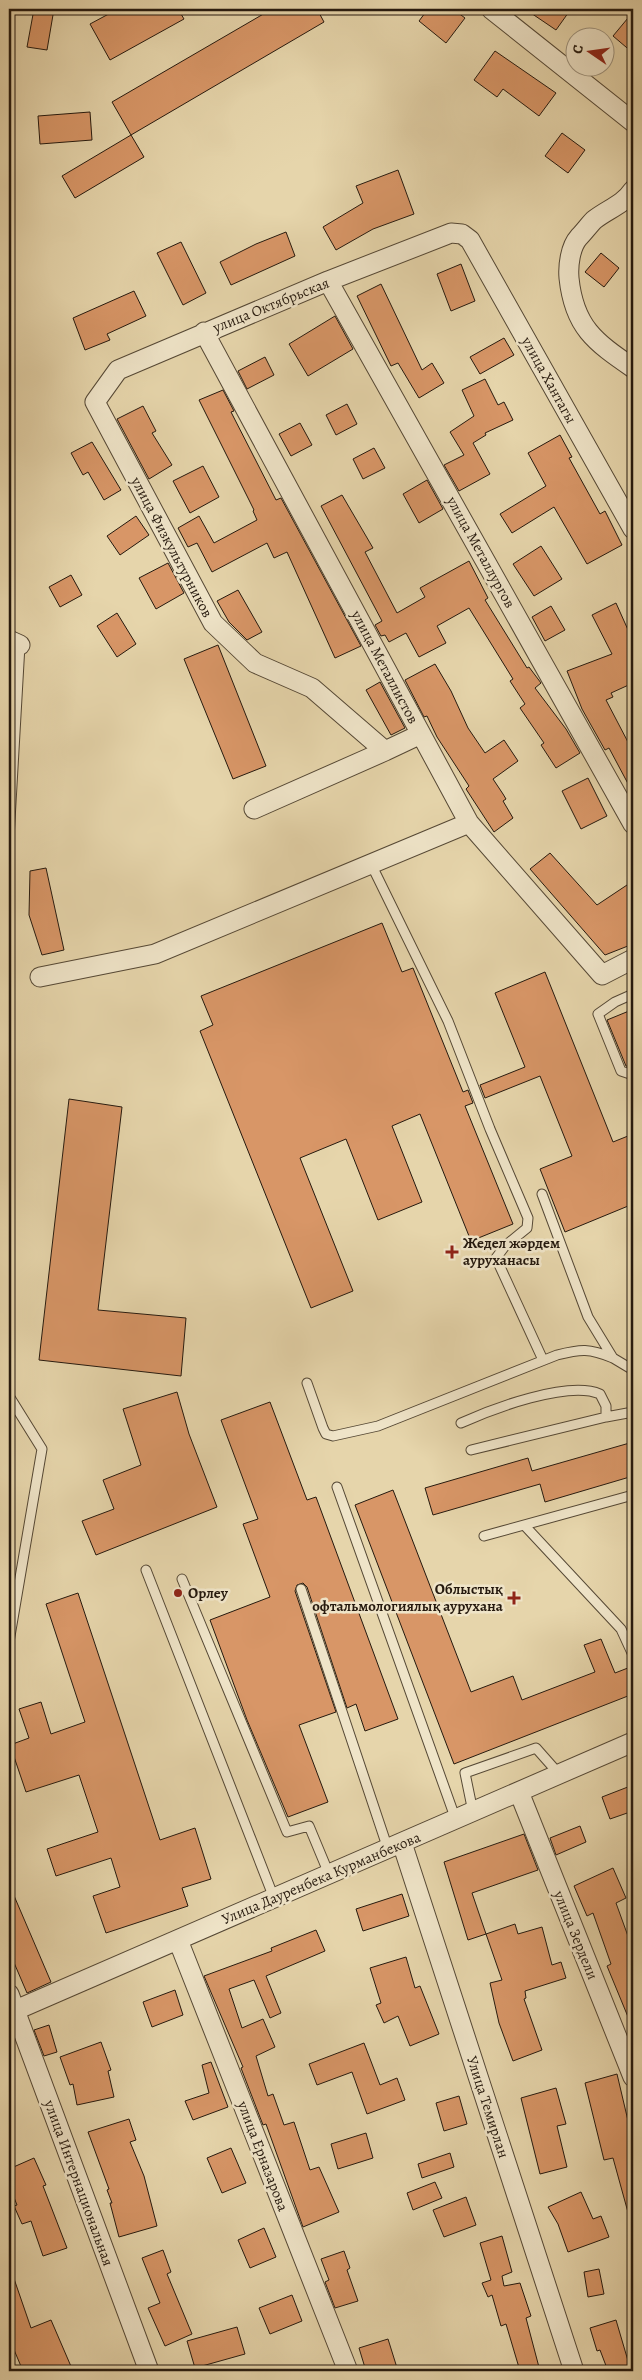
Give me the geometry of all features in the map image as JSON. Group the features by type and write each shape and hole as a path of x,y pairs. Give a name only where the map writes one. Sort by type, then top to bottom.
{"street":[{"path":"491,9 633,122"},
{"path":"633,190 626,201 595,220 576,240 568,266 571,292 580,321 601,345 633,368"},
{"name":"улица Октябрьская","path":"95,402 118,370 328,281 451,233 462,234"},
{"name":"улица Хантагы","path":"462,234 470,240 633,529"},
{"name":"улица Металлургов","path":"328,281 633,824"},
{"name":"улица Металлистов","path":"204,332 469,823 602,975 633,959"},
{"name":"улица Физкультурников","path":"95,402 213,623 255,663 312,688 385,751"},
{"path":"254,809 421,734"},
{"path":"40,977 155,954 469,823"},
{"name":"Улица Дауренбека Курманбекова","path":"11,2006 178,1940 633,1742"},
{"name":"улица Зердели","path":"519,1792 633,2077"},
{"name":"Улица Темирлан","path":"395,1846 574,2371"},
{"name":"улица Ерназарова","path":"178,1940 348,2371"},
{"name":"улица Интернациональная","path":"11,2006 149,2371"}],"lane":[{"path":"9,838 14,643"},
{"path":"371,864 448,1021 490,1129 528,1218 527,1228 504,1246 496,1258 544,1360"},
{"path":"633,994 614,1002 598,1014 621,1071 633,1073"},
{"path":"542,1194 588,1318 613,1358"},
{"path":"307,1384 323,1428 326,1434 333,1436 378,1426 544,1360 582,1349 596,1351 613,1358 633,1370"},
{"path":"461,1423 483,1413 547,1394 581,1390 600,1394 606,1406 606,1417"},
{"path":"9,1396 42,1449 9,1642"},
{"path":"471,1450 633,1412"},
{"path":"337,1488 465,1816"},
{"path":"484,1536 633,1495"},
{"path":"525,1526 621,1629 633,1655"},
{"path":"146,1570 274,1898"},
{"path":"182,1579 287,1832 309,1826 329,1874"},
{"path":"301,1589 395,1846"},
{"path":"465,1816 465,1773 536,1748 559,1775"}],"building":[{"path":"34,9 54,9 47,50 27,47"},
{"path":"118,9 178,9 184,19 110,60 90,24"},
{"path":"272,9 317,9 324,22 131,135 112,102"},
{"path":"428,9 453,9 465,18 446,43 419,21"},
{"path":"525,9 571,9 556,30"},
{"path":"633,12 633,53 614,35"},
{"path":"495,51 556,93 539,116 503,89 497,97 474,80"},
{"path":"90,112 92,140 40,144 38,116"},
{"path":"562,133 585,150 568,173 545,156"},
{"path":"131,135 144,157 75,198 62,176"},
{"path":"398,170 414,214 373,229 336,250 323,227 363,203 356,186"},
{"path":"286,232 295,256 231,285 220,262"},
{"path":"181,242 206,293 183,305 157,253"},
{"path":"601,253 619,268 604,287 585,272"},
{"path":"461,264 475,301 451,311 437,274"},
{"path":"381,284 422,370 432,363 444,383 419,398 398,363 391,366 357,296"},
{"path":"134,291 146,316 107,334 110,340 85,350 73,318"},
{"path":"335,316 353,349 308,376 289,344"},
{"path":"504,338 514,355 480,374 470,357"},
{"path":"265,357 274,375 247,389 238,371"},
{"path":"485,379 498,405 504,402 513,420 485,433 486,435 473,443 490,474 459,491 444,465 464,455 450,432 474,416 462,390"},
{"path":"223,390 234,411 231,412 276,500 281,498 361,646 335,658 287,552 274,558 267,543 212,572 197,543 188,547 178,528 199,516 214,543 257,520 254,510 199,400"},
{"path":"347,404 357,424 336,435 326,415"},
{"path":"143,406 156,431 152,433 172,465 149,479 117,419"},
{"path":"300,423 312,445 291,456 279,434"},
{"path":"560,435 572,457 569,458 600,514 605,511 622,545 587,564 554,507 512,533 500,514 546,486 528,453"},
{"path":"92,442 121,490 104,500 88,472 83,475 71,453"},
{"path":"374,448 385,468 363,479 353,459"},
{"path":"203,466 219,497 190,513 173,481"},
{"path":"427,480 443,509 419,523 403,494"},
{"path":"342,495 373,548 365,552 397,613 425,597 420,588 469,561 488,598 485,600 527,668 529,667 541,683 535,688 566,729 580,753 556,768 541,745 544,743 520,708 525,704 510,681 513,679 469,608 437,626 446,643 419,657 406,633 389,642 385,635 381,636 375,625 382,621 321,506"},
{"path":"136,516 149,535 120,555 107,536"},
{"path":"541,546 562,579 534,596 513,564"},
{"path":"168,563 184,593 156,609 139,578"},
{"path":"71,575 82,595 60,607 49,587"},
{"path":"238,590 262,632 247,640 229,622 217,601"},
{"path":"616,603 633,641 633,683 611,693 613,697 606,700 629,744 633,742 633,793 609,748 605,750 582,709 567,671 612,654 592,615"},
{"path":"551,606 565,630 545,641 532,617"},
{"path":"117,613 136,644 117,657 97,626"},
{"path":"218,645 266,766 233,779 184,659"},
{"path":"435,664 451,691 468,728 485,753 504,740 518,761 493,779 506,799 503,801 513,818 494,832 466,789 469,786 437,737 427,716 424,717 405,680"},
{"path":"380,682 405,728 391,735 366,690"},
{"path":"588,778 607,816 581,829 562,791"},
{"path":"550,853 597,905 633,881 633,944 605,955 530,869"},
{"path":"46,868 64,950 42,955 29,915 30,871"},
{"path":"382,923 402,972 413,968 463,1092 468,1090 473,1103 465,1106 513,1224 471,1241 420,1114 392,1126 422,1202 378,1220 346,1139 300,1158 353,1291 311,1308 200,1031 213,1025 201,996"},
{"path":"545,972 613,1142 633,1134 633,1204 565,1232 540,1169 572,1156 540,1076 485,1098 480,1085 525,1067 495,993"},
{"path":"629,1011 633,1022 633,1067 626,1066 607,1020"},
{"path":"69,1099 122,1107 98,1310 186,1318 181,1376 39,1360"},
{"path":"177,1392 189,1434 217,1507 96,1555 82,1521 114,1509 103,1480 141,1465 123,1409"},
{"path":"270,1402 307,1500 316,1497 398,1719 365,1731 356,1704 347,1708 307,1587 303,1583 297,1585 295,1591 336,1712 299,1725 328,1802 288,1817 247,1720 210,1620 270,1597 243,1524 258,1519 221,1420"},
{"path":"633,1442 633,1476 545,1502 540,1484 433,1515 425,1488 528,1458 532,1471"},
{"path":"393,1490 471,1692 513,1676 522,1700 595,1672 584,1645 601,1639 615,1673 633,1666 633,1694 454,1764 355,1505"},
{"path":"78,1593 160,1840 195,1828 211,1879 182,1888 188,1906 106,1933 93,1896 120,1887 111,1858 56,1876 47,1849 98,1832 79,1775 26,1792 10,1745 29,1738 19,1709 41,1702 51,1734 85,1722 46,1604"},
{"path":"633,1785 633,1811 610,1819 602,1797"},
{"path":"580,1826 586,1842 556,1855 550,1838"},
{"path":"524,1834 538,1870 472,1893 486,1934 468,1940 444,1862"},
{"path":"613,1868 626,1898 616,1903 633,1950 633,2029 607,1966 611,1964 593,1913 587,1916 574,1886"},
{"path":"9,1884 51,1982 27,1993 9,1951"},
{"path":"402,1894 409,1916 363,1931 356,1909"},
{"path":"515,1924 518,1934 542,1927 552,1965 561,1962 566,1978 525,1991 526,1998 524,1999 542,2050 513,2061 499,2023 490,1983 502,1980 486,1934"},
{"path":"316,1930 325,1951 266,1976 281,2013 270,2018 254,1980 229,1989 242,2028 263,2019 275,2047 256,2056 268,2096 273,2094 284,2125 294,2122 310,2170 319,2167 339,2212 303,2227 266,2124 263,2125 241,2068 243,2067 204,1976 272,1951 271,1948"},
{"path":"406,1957 415,1988 420,1986 439,2034 410,2046 398,2016 384,2023 376,2005 381,2003 370,1968"},
{"path":"175,1990 183,2015 152,2027 143,2002"},
{"path":"49,2025 57,2052 44,2056 34,2030"},
{"path":"101,2042 111,2070 108,2071 114,2097 77,2105 73,2084 70,2085 60,2057"},
{"path":"364,2043 380,2085 397,2078 405,2100 367,2114 352,2072 317,2085 309,2064"},
{"path":"211,2062 228,2107 193,2120 185,2101 209,2093 202,2065"},
{"path":"617,2074 633,2142 633,2216 629,2216 613,2158 604,2160 585,2083"},
{"path":"556,2088 566,2124 557,2126 567,2167 540,2174 521,2098"},
{"path":"459,2096 467,2124 444,2131 436,2103"},
{"path":"129,2119 136,2140 130,2142 144,2176 157,2226 119,2237 110,2203 112,2203 107,2190 109,2189 88,2132"},
{"path":"366,2133 373,2158 338,2169 331,2144"},
{"path":"231,2148 246,2183 222,2193 207,2158"},
{"path":"450,2153 454,2167 422,2178 418,2164"},
{"path":"34,2158 46,2185 43,2186 67,2248 43,2256 31,2221 22,2224 14,2206 17,2205 9,2185 9,2169"},
{"path":"435,2182 442,2198 413,2210 407,2193"},
{"path":"581,2192 593,2219 601,2216 609,2237 568,2252 558,2224 548,2207"},
{"path":"466,2197 476,2225 444,2237 433,2210"},
{"path":"264,2228 276,2257 250,2268 238,2240"},
{"path":"502,2236 512,2272 502,2276 504,2286 520,2283 531,2316 526,2318 540,2371 520,2371 506,2324 501,2326 492,2295 488,2297 482,2283 491,2280 480,2243"},
{"path":"163,2250 171,2272 167,2274 192,2334 165,2346 148,2308 160,2303 142,2258"},
{"path":"344,2251 350,2268 347,2270 358,2301 335,2308 325,2282 329,2280 321,2259"},
{"path":"599,2269 604,2294 588,2297 584,2272"},
{"path":"9,2270 11,2270 31,2328 51,2320 73,2371 23,2371 9,2338"},
{"path":"292,2295 302,2321 270,2334 259,2308"},
{"path":"616,2320 631,2371 608,2371 600,2350 597,2351 590,2328"},
{"path":"237,2327 245,2354 195,2368 187,2341"},
{"path":"388,2339 398,2371 366,2371 359,2348"}],"place":[{"name":"Жедел жәрдем ауруханасы","path":"452,1252"},
{"name":"Орлеу","path":"178,1593"},
{"name":"Облыстық офтальмологиялық аурухана","path":"514,1598"}]}
